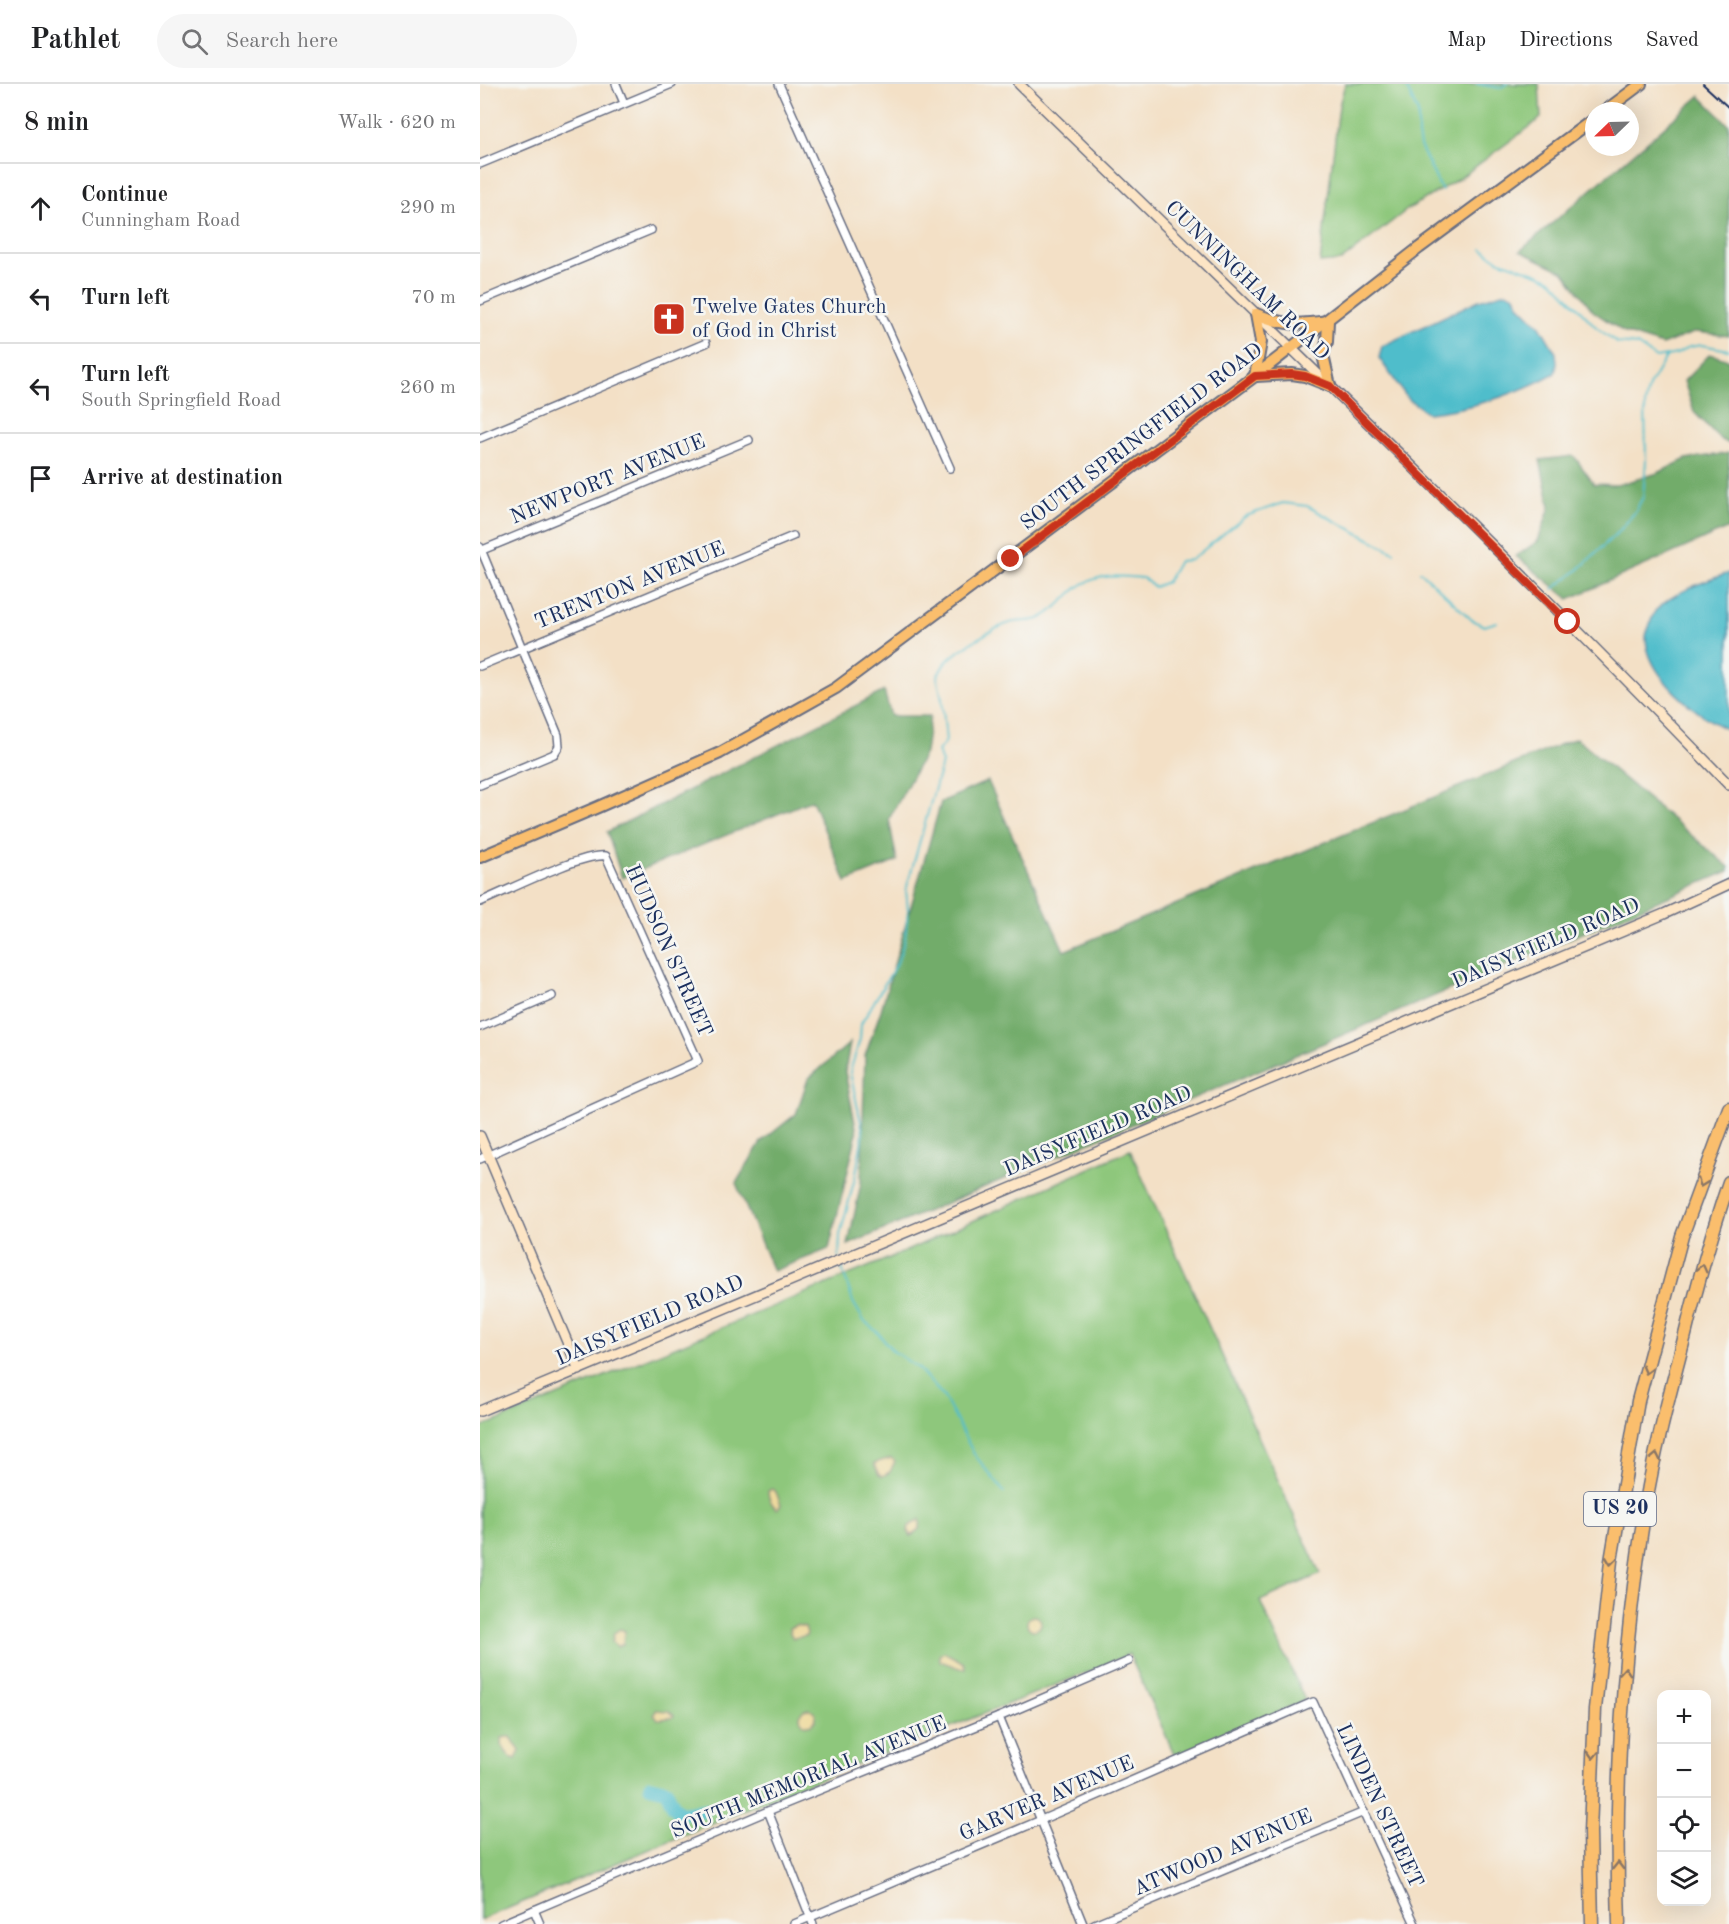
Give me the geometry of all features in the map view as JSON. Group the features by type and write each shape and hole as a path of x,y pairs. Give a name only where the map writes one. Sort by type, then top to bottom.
{"highway":[{"name":"US 20","path":"1592,1924 1590,1832 1595,1709 1611,1561 1638,1401 1682,1236 1729,1108"},
{"name":"US 20","path":"1619,1924 1617,1876 1619,1755 1629,1618 1646,1501 1671,1389 1708,1244 1729,1182"}],"main road":[{"path":"1617,102 1641,84"},
{"name":"SOUTH SPRINGFIELD ROAD","path":"480,857 720,753 836,688 1292,349 1419,248 1585,126"},
{"path":"1256,314 1279,323 1328,321 1327,342 1323,355 1330,386"},
{"path":"1256,314 1261,342 1255,376 1292,374 1305,376 1330,386"}],"street":[{"path":"616,84 624,104"},
{"path":"480,164 672,84"},
{"path":"779,84 950,468"},
{"name":"CUNNINGHAM ROAD","path":"1019,84 1330,386 1597,650 1729,785"},
{"path":"480,301 651,230"},
{"path":"480,438 706,343"},
{"name":"NEWPORT AVENUE","path":"480,550 749,440"},
{"name":"TRENTON AVENUE","path":"480,666 793,536"},
{"path":"480,550 558,735 560,746 554,754 480,785"},
{"name":"HUDSON STREET","path":"480,903 576,861 596,854 606,856 698,1061 484,1157"},
{"name":"DAISYFIELD ROAD","path":"480,1412 1653,919 1729,884"},
{"path":"480,1027 552,996"},
{"path":"480,1136 484,1157 579,1370"},
{"name":"SOUTH MEMORIAL AVENUE","path":"501,1924 768,1811 999,1718 1129,1661"},
{"name":"LINDEN STREET","path":"1313,1702 1415,1924"},
{"name":"GARVER AVENUE","path":"794,1924 811,1921 1313,1702"},
{"path":"999,1718 1083,1924"},
{"path":"768,1811 811,1921"},
{"name":"ATWOOD AVENUE","path":"1094,1924 1364,1812"},
{"path":"534,1911 540,1924"}],"green space":[{"path":"1345,84 1539,84 1541,118 1460,178 1408,209 1341,261 1320,263 1339,106"},
{"path":"1700,96 1729,125 1729,336 1696,332 1662,345 1625,333 1593,311 1564,272 1520,251 1630,156 1639,156 1639,149"},
{"path":"1710,354 1729,360 1729,444 1720,439 1694,412 1684,381"},
{"path":"1729,453 1729,528 1569,599 1516,556 1538,541 1550,507 1540,460 1574,456 1594,484 1617,485 1658,473 1686,459"},
{"path":"884,691 891,716 930,716 925,753 889,819 897,861 846,882 812,800 622,878 607,832"},
{"path":"1576,738 1729,867 1729,871 848,1245 861,1183 865,1056 881,1010 941,802 988,781 1064,951"},
{"path":"850,1043 845,1072 857,1133 829,1249 773,1271 736,1183 761,1142 796,1114 808,1079"},
{"path":"1130,1150 1320,1574 1260,1601 1305,1700 1176,1758 1129,1654 765,1801 480,1920 480,1428 904,1252"}],"sand":[{"path":"891,1458 895,1461 890,1472 883,1476 879,1475 874,1463"},
{"path":"772,1489 776,1492 781,1505 777,1509 769,1496 768,1491"},
{"path":"920,1519 920,1528 911,1536 908,1531 909,1526"},
{"path":"1034,1616 1039,1618 1041,1623 1039,1628 1034,1630 1029,1628 1027,1623 1029,1618"},
{"path":"796,1625 805,1627 806,1636 793,1638 789,1628"},
{"path":"620,1629 625,1631 623,1644 618,1647 612,1642 614,1633"},
{"path":"944,1652 964,1663 965,1668 940,1661 940,1654"},
{"path":"808,1709 814,1711 816,1717 814,1723 808,1725 802,1723 800,1717 802,1711"},
{"path":"656,1710 669,1711 674,1716 658,1719 654,1715"},
{"path":"511,1737 520,1751 516,1759 510,1757 501,1745 502,1738"}],"water":[{"path":"1506,292 1515,296 1520,306 1540,326 1556,353 1555,373 1509,394 1445,411 1428,413 1408,399 1379,358 1382,346 1479,300"},
{"path":"1729,573 1729,730 1716,724 1675,693 1654,666 1648,651 1646,634 1655,611 1662,604 1690,588"}],"waterway":[{"path":"1405,84 1418,113 1420,146 1442,191"},
{"path":"1477,84 1500,88 1507,84"},
{"path":"1482,249 1498,260 1553,281 1595,326 1617,343 1637,345 1656,358 1677,354 1689,347 1702,345 1729,350"},
{"path":"1553,589 1578,570 1620,530 1635,512 1643,497 1646,461 1645,404 1649,386 1666,357"},
{"path":"839,1257 840,1235 856,1174 863,1132 850,1072 860,1039 861,1024 897,963 905,939 908,910 906,890 942,763 938,751 946,741 942,699 937,677 946,663 952,656 995,629 1010,623 1041,618 1077,588 1092,580 1109,577 1143,578 1154,587 1167,582 1179,561 1191,560 1246,516 1283,503 1307,506 1394,552"},
{"path":"1420,571 1472,620 1484,626 1497,622"},
{"path":"840,1262 853,1302 864,1321 893,1351 918,1368 944,1397 974,1454 1004,1492"},
{"path":"650,1786 666,1790 674,1807 680,1813 704,1810"}],"railway":[{"path":"1703,84 1729,108"}],"place":[{"name":"Twelve Gates Church of God in Christ","path":"669,319"}],"route":[{"path":"1011,559 1255,376 1292,374 1305,376 1330,386 1568,622"}]}
